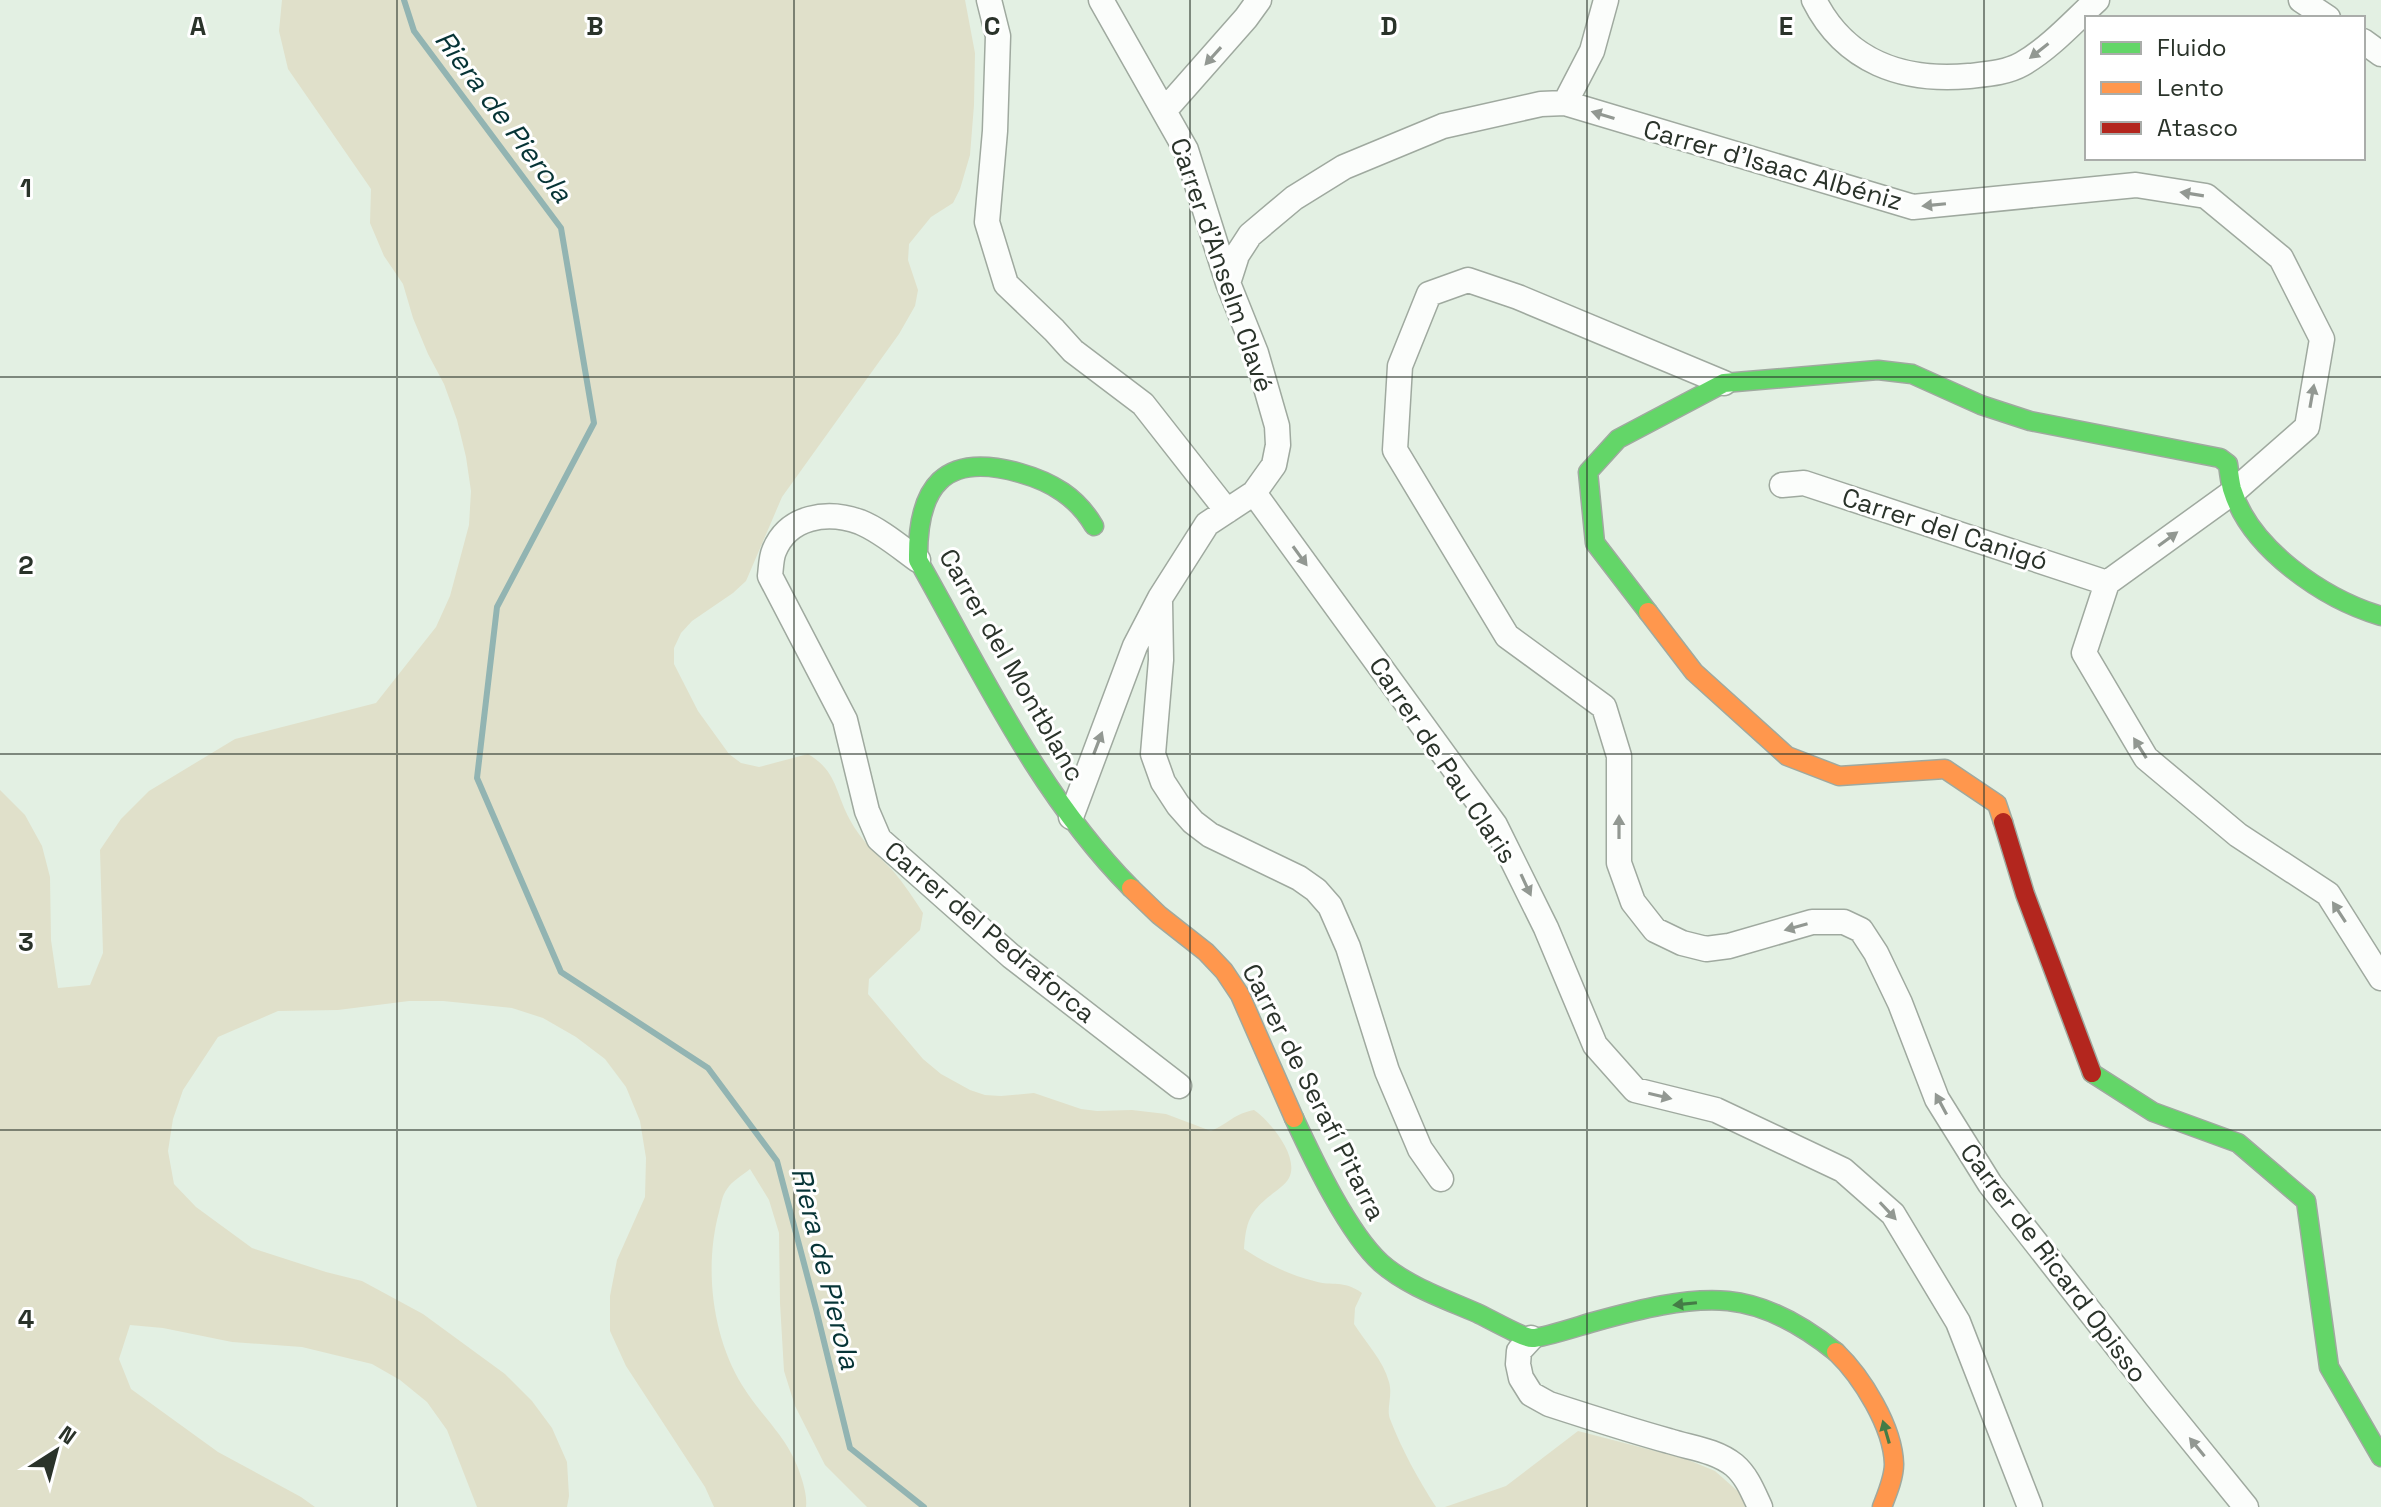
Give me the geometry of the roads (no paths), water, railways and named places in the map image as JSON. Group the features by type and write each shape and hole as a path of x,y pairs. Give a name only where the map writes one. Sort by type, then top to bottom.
{"street":[{"path":"989,0 998,36 995,131 987,222 1006,284 1073,351 1143,404 1227,511"},
{"name":"Carrer d'Anselm Clavé","path":"1101,0 1186,150 1228,283 1256,353 1277,426 1278,445 1274,465 1254,493"},
{"path":"1164,111 1259,0"},
{"path":"1228,283 1237,255 1250,235 1294,198 1344,167 1443,126 1541,104 1565,103 1592,51 1606,0"},
{"path":"1814,0 1836,32 1855,51 1878,65 1919,76 1957,77 1997,73 2020,65 2097,0"},
{"path":"2301,0 2325,16"},
{"name":"Carrer d'Isaac Albéniz","path":"1565,103 1913,207 2136,185 2206,196 2281,258 2322,339 2307,427 2242,485 2107,583"},
{"name":"Carrer de Ricard Opisso","path":"1724,383 1518,297 1468,280 1429,294 1400,366 1395,450 1507,636 1604,707 1619,756 1619,863 1633,902 1655,930 1682,943 1706,949 1729,946 1812,922 1844,922 1861,930 1900,1003 1937,1099 1990,1184 2246,1507"},
{"path":"2381,616 2333,598 2293,569 2255,532 2242,485 2228,464 2220,458 2030,421 1981,405 1912,374 1878,370 1724,383 1618,439 1588,472 1595,543 1694,672 1787,756 1839,776 1945,769 1997,804 2025,894 2092,1073 2153,1112 2238,1143 2306,1201 2329,1367 2381,1457"},
{"name":"Carrer del Montblanc","path":"1071,817 1023,747 918,560 918,533 923,506 938,484 957,469 985,467 1019,473 1069,495 1085,511 1094,526"},
{"name":"Carrer del Canigó","path":"1782,485 1804,483 2107,583"},
{"path":"1071,817 1135,646 1160,598 1207,524 1254,493"},
{"name":"Carrer de Pau Claris","path":"1254,493 1495,825 1546,928 1595,1045 1635,1090 1716,1110 1829,1163 1843,1170 1893,1214 1958,1322 2030,1507"},
{"name":"Carrer del Pedraforca","path":"918,560 862,523 839,516 810,518 788,529 774,552 770,576 845,720 867,811 879,839 1011,956 1179,1086"},
{"path":"2107,583 2084,653 2146,758 2238,835 2328,894 2381,978"},
{"path":"1160,598 1161,660 1153,754 1163,782 1193,822 1210,835 1299,878 1316,890 1330,906 1344,936 1387,1071 1420,1149 1441,1179"},
{"name":"Carrer de Serafí Pitarra","path":"1071,817 1128,885 1224,971 1240,995 1306,1144 1363,1243 1381,1263 1415,1285 1531,1338"},
{"path":"1760,1507 1742,1473 1720,1457 1549,1404 1531,1394 1521,1378 1519,1351 1531,1338 1642,1309 1683,1303 1728,1301 1786,1318 1839,1354 1868,1391 1885,1424 1894,1464 1882,1507"}],"waterway":[{"name":"Riera de Pierola","path":"404,0 414,31 561,228 594,423 497,607 477,778 561,972 708,1068 777,1161 850,1448 924,1507"}]}
